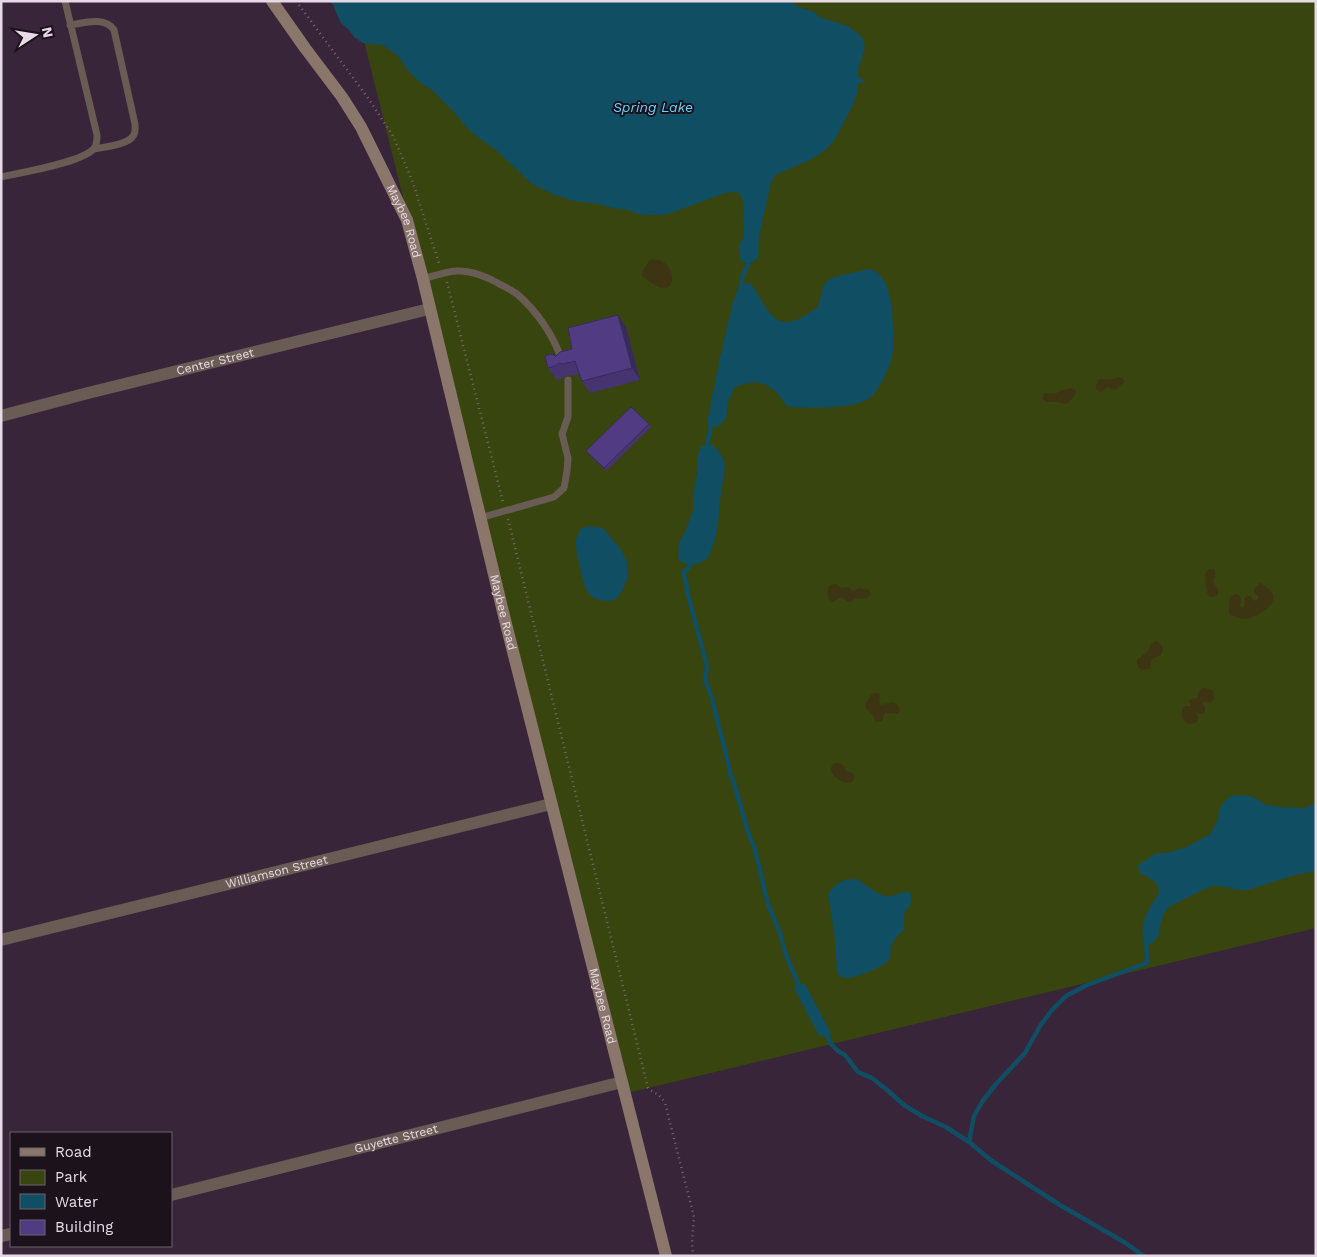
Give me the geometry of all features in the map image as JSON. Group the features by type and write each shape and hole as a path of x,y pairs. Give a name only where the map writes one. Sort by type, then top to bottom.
{"main road":[{"name":"Maybee Road","path":"272,1 342,96 361,127 407,220 551,804 666,1256"}],"street":[{"name":"Center Street","path":"1,416 429,309"},
{"name":"Williamson Street","path":"1,940 551,804"},
{"name":"Guyette Street","path":"172,1195 622,1082"}],"lane":[{"path":"65,1 97,135 97,144 94,149"},
{"path":"1,177 61,164 87,154 94,149 128,142 134,136 135,124 114,30 108,24 101,22 70,24"},
{"path":"423,279 460,271 479,274 503,285 517,294 548,329 563,363"},
{"path":"480,518 554,497 564,488 568,458 562,434 568,416 568,380"}],"path":[{"path":"296,1 368,98 393,136 412,180 448,285 648,1088 662,1097 665,1103 694,1216 693,1256"}],"green space":[{"path":"354,1 1316,1 1316,928 627,1093"}],"sand":[{"path":"650,260 658,260 665,263 669,268 672,280 666,288 659,287 642,276 643,270"},
{"path":"1119,377 1123,378 1124,382 1116,390 1108,386 1101,392 1096,389 1099,380 1110,380"},
{"path":"1071,388 1076,390 1076,394 1067,404 1047,402 1042,399 1045,393 1055,394"},
{"path":"1210,569 1215,572 1213,582 1218,589 1218,594 1214,597 1210,597 1207,593 1205,574"},
{"path":"1260,583 1270,590 1273,595 1273,600 1267,609 1246,619 1230,615 1231,596 1239,595 1242,608 1247,596 1250,596 1255,601 1258,599 1254,589"},
{"path":"837,584 841,588 848,587 853,591 860,588 869,590 871,593 864,599 855,599 849,602 841,597 833,602 829,599 828,593 829,586"},
{"path":"1157,641 1162,646 1161,655 1152,659 1150,668 1140,669 1137,660 1148,651 1151,644"},
{"path":"1202,688 1213,691 1214,699 1210,703 1202,702 1205,712 1201,714 1196,712 1197,722 1186,722 1182,717 1182,710 1185,706 1191,706 1189,701 1197,698"},
{"path":"874,693 879,693 881,705 892,702 897,704 900,709 898,714 885,713 882,721 876,722 865,705"},
{"path":"836,763 842,764 847,771 854,774 854,780 850,783 845,782 834,776 831,767"}],"water":[{"name":"Spring Lake","path":"330,1 791,1 796,6 814,12 819,17 848,26 861,36 865,48 857,76 865,81 858,83 854,103 834,141 824,151 810,160 775,175 771,183 759,236 758,258 748,265 740,259 739,245 744,237 744,206 739,193 725,193 663,215 642,215 624,209 574,201 555,195 532,184 496,150 471,132 432,90 409,72 399,57 383,45 363,43 354,37 341,23"},
{"path":"869,269 875,271 885,283 893,318 893,353 880,384 871,397 864,401 843,406 819,408 788,407 770,387 760,383 751,383 735,387 729,399 723,422 715,427 708,424 720,358 733,302 738,289 744,284 749,283 752,285 768,311 775,318 786,322 797,320 818,307 827,280"},
{"path":"713,445 724,461 716,535 707,559 692,565 681,562 678,558 679,543 693,510 698,455 701,446"},
{"path":"589,526 603,528 622,551 627,562 628,577 622,591 615,600 598,600 589,594 584,584 578,560 576,540 580,529"},
{"path":"1242,795 1257,799 1264,804 1279,807 1316,809 1316,871 1295,875 1248,890 1219,886 1209,887 1170,906 1163,915 1155,941 1150,944 1144,942 1145,935 1142,934 1144,920 1156,898 1159,888 1140,873 1138,865 1157,853 1166,853 1187,847 1210,834 1217,822 1220,808 1224,802 1231,796"},
{"path":"857,879 874,891 887,897 909,891 912,898 909,908 905,910 904,929 893,942 887,963 869,972 844,978 837,971 834,930 828,894 839,883"},
{"path":"798,983 805,984 831,1033 828,1037 818,1034 794,988"}],"building":[{"path":"618,315 632,368 582,381 575,361 559,363 548,368 545,356 551,354 556,356 560,352 572,349 568,328"},
{"path":"631,407 649,424 604,468 586,451"}],"waterway":[{"path":"740,291 743,275 748,265"},
{"path":"706,450 712,421"},
{"path":"690,560 689,568 684,571 684,576 707,666 705,679 711,695 730,775 754,846 768,904 798,983"},
{"path":"1304,811 1316,805"},
{"path":"969,1142 974,1116 982,1102 1025,1053 1040,1026 1052,1010 1066,996 1087,985 1147,963 1146,937"},
{"path":"828,1037 831,1044 845,1055 858,1072 872,1078 904,1105 946,1127 969,1142 992,1161 1144,1256"}]}
